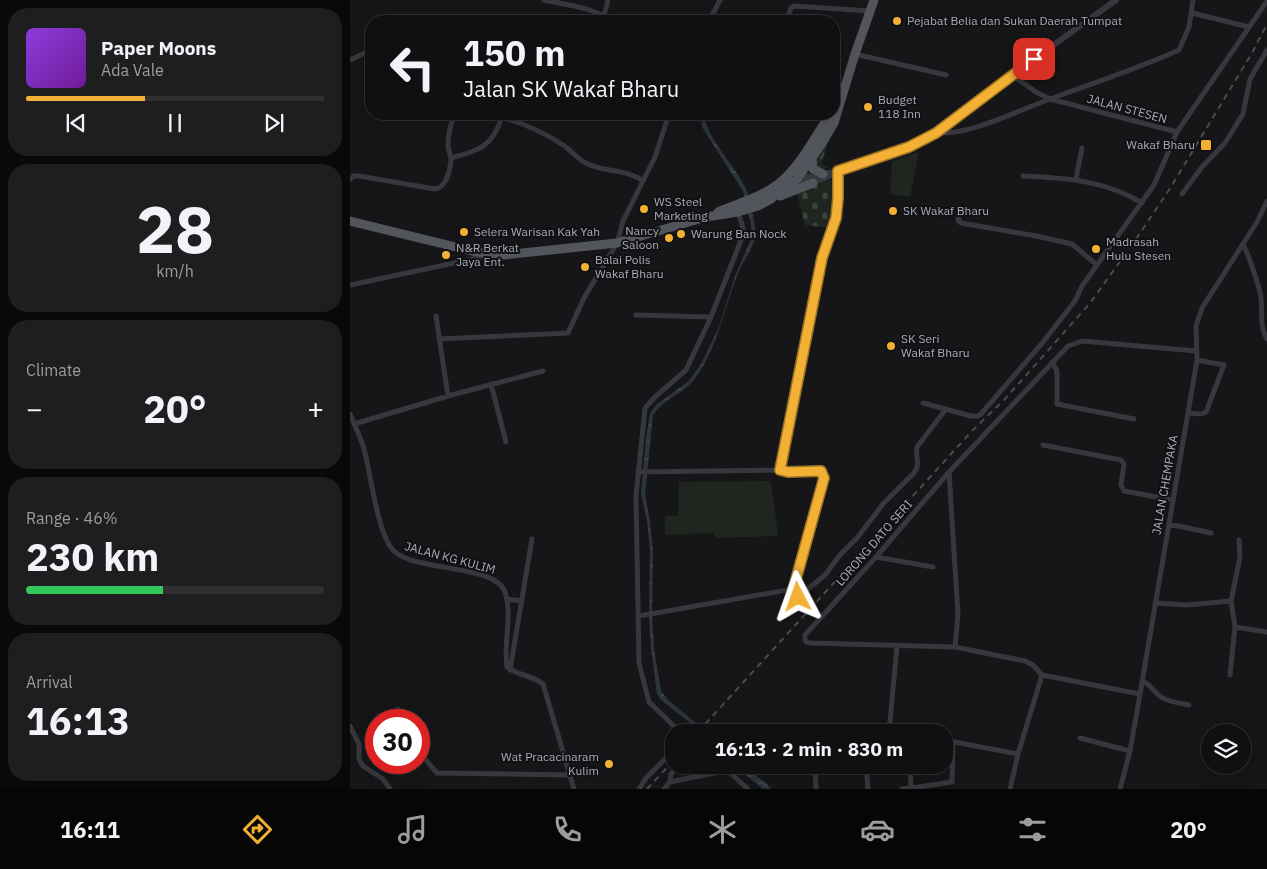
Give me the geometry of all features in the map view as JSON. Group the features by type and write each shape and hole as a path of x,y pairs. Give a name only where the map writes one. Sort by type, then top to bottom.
{"main road":[{"path":"840,101 874,0"},
{"path":"782,181 802,157 827,120"},
{"path":"772,199 798,176 812,159 835,120"},
{"path":"798,176 802,157"},
{"path":"812,159 813,169 823,174"},
{"path":"350,221 488,254 521,254 616,243 706,217 754,198 782,181 798,176"},
{"path":"706,217 738,212 758,206 813,183"}],"street":[{"path":"544,0 565,2 598,15"},
{"path":"606,15 608,0"},
{"path":"712,15 720,0"},
{"path":"798,176 812,176 838,171 909,147 936,133 1012,74 1116,0"},
{"path":"936,133 949,134 1004,117 1179,50 1188,28 1193,0"},
{"name":"JALAN STESEN","path":"1012,74 1036,92 1050,99 1177,132 1267,1"},
{"path":"788,15 794,6 870,11"},
{"path":"1192,13 1249,27"},
{"path":"1182,194 1203,165 1225,143 1243,114 1250,80 1267,50"},
{"path":"350,60 365,53"},
{"path":"855,54 946,74"},
{"path":"350,179 354,176 359,176 439,189 445,182 449,170 451,158 448,142 454,120"},
{"path":"451,158 467,154 490,141 497,132 501,120"},
{"path":"511,120 540,130 565,146 586,164 599,169 625,172 635,175 643,181"},
{"path":"439,339 568,333 584,298 616,243 623,221 655,157 667,120"},
{"path":"922,403 975,417 981,414 1018,373 1075,301 1082,286 1154,185 1177,132"},
{"path":"1076,179 1082,148"},
{"path":"798,176 807,182 813,183 838,171"},
{"path":"780,470 822,258 836,218 838,171"},
{"path":"1023,176 1076,179 1101,184 1142,202"},
{"name":"JALAN CHEMPAKA","path":"1120,789 1130,751 1197,360 1196,326 1202,308 1257,222 1267,201"},
{"path":"961,210 958,220 961,223 1072,244 1097,265"},
{"path":"672,724 649,702 639,664 636,496 640,472 645,408 686,370 711,317 743,235 738,212"},
{"path":"1242,244 1252,263 1260,293 1261,324 1267,339"},
{"path":"350,285 473,259 488,254"},
{"path":"636,315 711,317"},
{"path":"436,316 448,396"},
{"name":"LORONG DATO SERI","path":"1140,694 1042,675 1033,665 1025,661 955,647 810,643 804,639 805,635 948,472 1068,346 1082,341 1196,351"},
{"path":"1188,413 1201,414 1206,412 1224,365 1197,360"},
{"path":"1052,362 1057,371 1056,401 1059,405 1134,419"},
{"path":"354,424 448,396 543,371"},
{"path":"491,384 506,442"},
{"path":"640,472 821,471 824,478 793,590 795,598 825,574 840,554 857,538 883,504 918,468 917,447 946,409"},
{"name":"JALAN KG KULIM","path":"350,414 364,450 383,530 392,549 407,559 483,575 498,581 504,589 507,599"},
{"path":"1043,445 1121,460 1124,464 1122,489 1124,491 1173,500"},
{"path":"948,472 958,615 955,647"},
{"path":"1169,524 1211,533"},
{"path":"510,670 532,539"},
{"path":"1230,676 1234,627 1231,601 1240,557 1239,540"},
{"path":"876,556 933,567"},
{"path":"638,616 793,590"},
{"path":"521,601 507,599 509,614 507,667 522,676 537,679 543,684 574,789"},
{"path":"1155,603 1187,605 1231,601"},
{"path":"1234,627 1267,632"},
{"path":"890,724 897,646"},
{"path":"1010,789 1018,754 1042,675"},
{"path":"1142,681 1147,682 1154,692 1164,699 1189,705"},
{"path":"350,726 359,744 360,759 363,766 383,779 390,789"},
{"path":"1080,738 1130,751"},
{"path":"953,742 1018,754"},
{"path":"639,789 646,778 665,759"},
{"path":"430,764 437,772 570,775"},
{"path":"664,789 670,782 672,774"},
{"path":"670,782 709,774"},
{"path":"733,774 748,789"},
{"path":"815,774 816,789"},
{"path":"867,774 868,789"},
{"path":"910,774 911,788"},
{"path":"902,789 952,782 952,774"}],"green space":[{"path":"826,143 827,146 821,164 830,167 823,169 816,167 815,160"},
{"path":"919,152 910,197 890,194 892,161"},
{"path":"830,180 834,183 832,215 829,228 805,225 797,193"},
{"path":"771,481 778,536 715,538 714,533 665,535 665,516 678,516 679,482"}],"water":[{"path":"701,120 706,120 709,131 746,189 754,221 755,238 739,271 714,344 708,357 693,381 663,404 653,415 645,494 653,551 652,616 654,648 661,691 668,700 697,724 692,724 661,700 657,694 649,616 650,550 647,521 641,494 646,438 650,414 657,404 689,381 701,364 719,327 735,276 752,237 743,191 702,127"},
{"path":"744,774 754,774 771,789 763,789"}],"railway":[{"path":"705,724 972,431 1005,399 1091,302 1169,190 1252,53 1267,24"},
{"path":"647,789 665,770"}],"place":[{"name":"Pejabat Belia dan Sukan Daerah Tumpat","path":"897,21"},
{"name":"Budget 118 Inn","path":"868,107"},
{"name":"Wakaf Bharu","path":"1206,145"},
{"name":"WS Steel Marketing","path":"644,209"},
{"name":"SK Wakaf Bharu","path":"893,211"},
{"name":"Selera Warisan Kak Yah","path":"464,232"},
{"name":"Warung Ban Nock","path":"681,234"},
{"name":"Nancy Saloon","path":"669,238"},
{"name":"Madrasah Hulu Stesen","path":"1096,249"},
{"name":"N&R Berkat Jaya Ent.","path":"446,255"},
{"name":"Balai Polis Wakaf Bharu","path":"585,267"},
{"name":"SK Seri Wakaf Bharu","path":"891,346"},
{"name":"Wat Pracacinaram Kulim","path":"609,764"}],"route":[{"path":"798,597 795,598 793,590 824,478 821,471 788,472 780,470 822,258 836,218 838,171 909,147 936,133 1034,59"}]}
